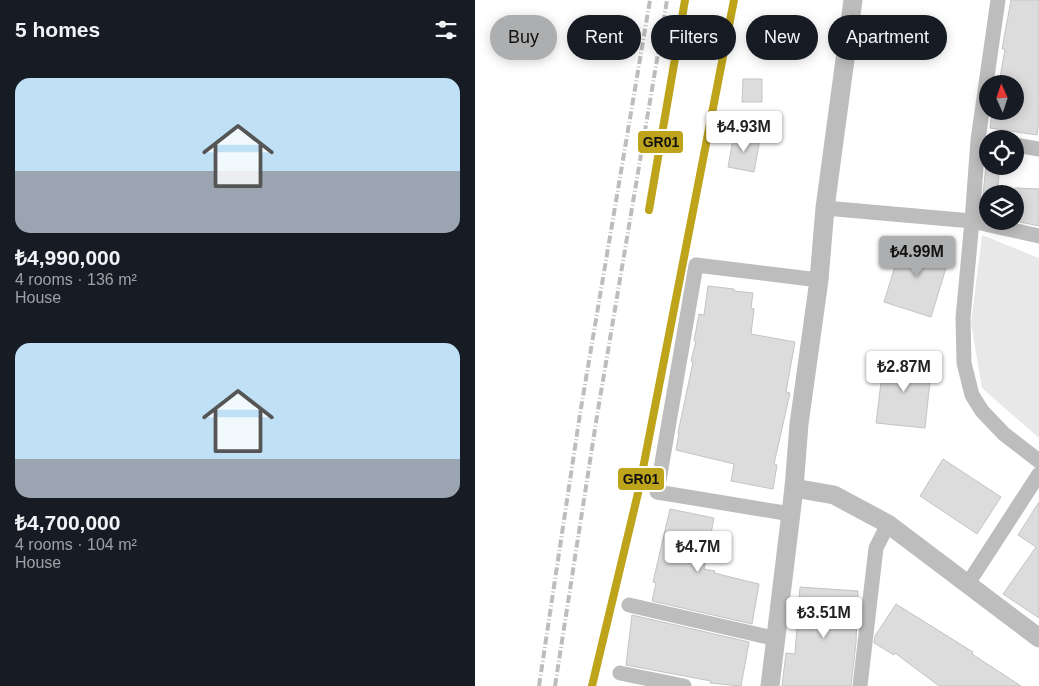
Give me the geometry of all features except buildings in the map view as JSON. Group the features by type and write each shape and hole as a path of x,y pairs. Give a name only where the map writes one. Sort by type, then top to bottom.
{"street":[{"path":"770,686 794,488 799,424 819,280 825,208 853,0"},
{"path":"984,130 999,0"},
{"path":"1024,146 1039,149"},
{"path":"979,173 963,318 964,363 972,395 982,411 1004,434 1039,461"},
{"path":"825,208 973,221 1039,236"},
{"path":"791,514 657,492 696,266 819,280"},
{"path":"967,584 1039,474"},
{"path":"794,488 834,496 888,524 1039,638"},
{"path":"862,685 876,548 888,524"},
{"path":"629,605 777,639"},
{"path":"620,672 684,686"}],"shaded area":[{"path":"982,235 1039,258 1039,438 982,388 971,323"}],"railway":[{"path":"539,686 580,414 650,0"},
{"path":"555,686 597,416 667,0"}],"transit line":[{"name":"GR01","path":"649,210 685,0"},
{"name":"GR01","path":"592,686 639,489 734,0"}]}
